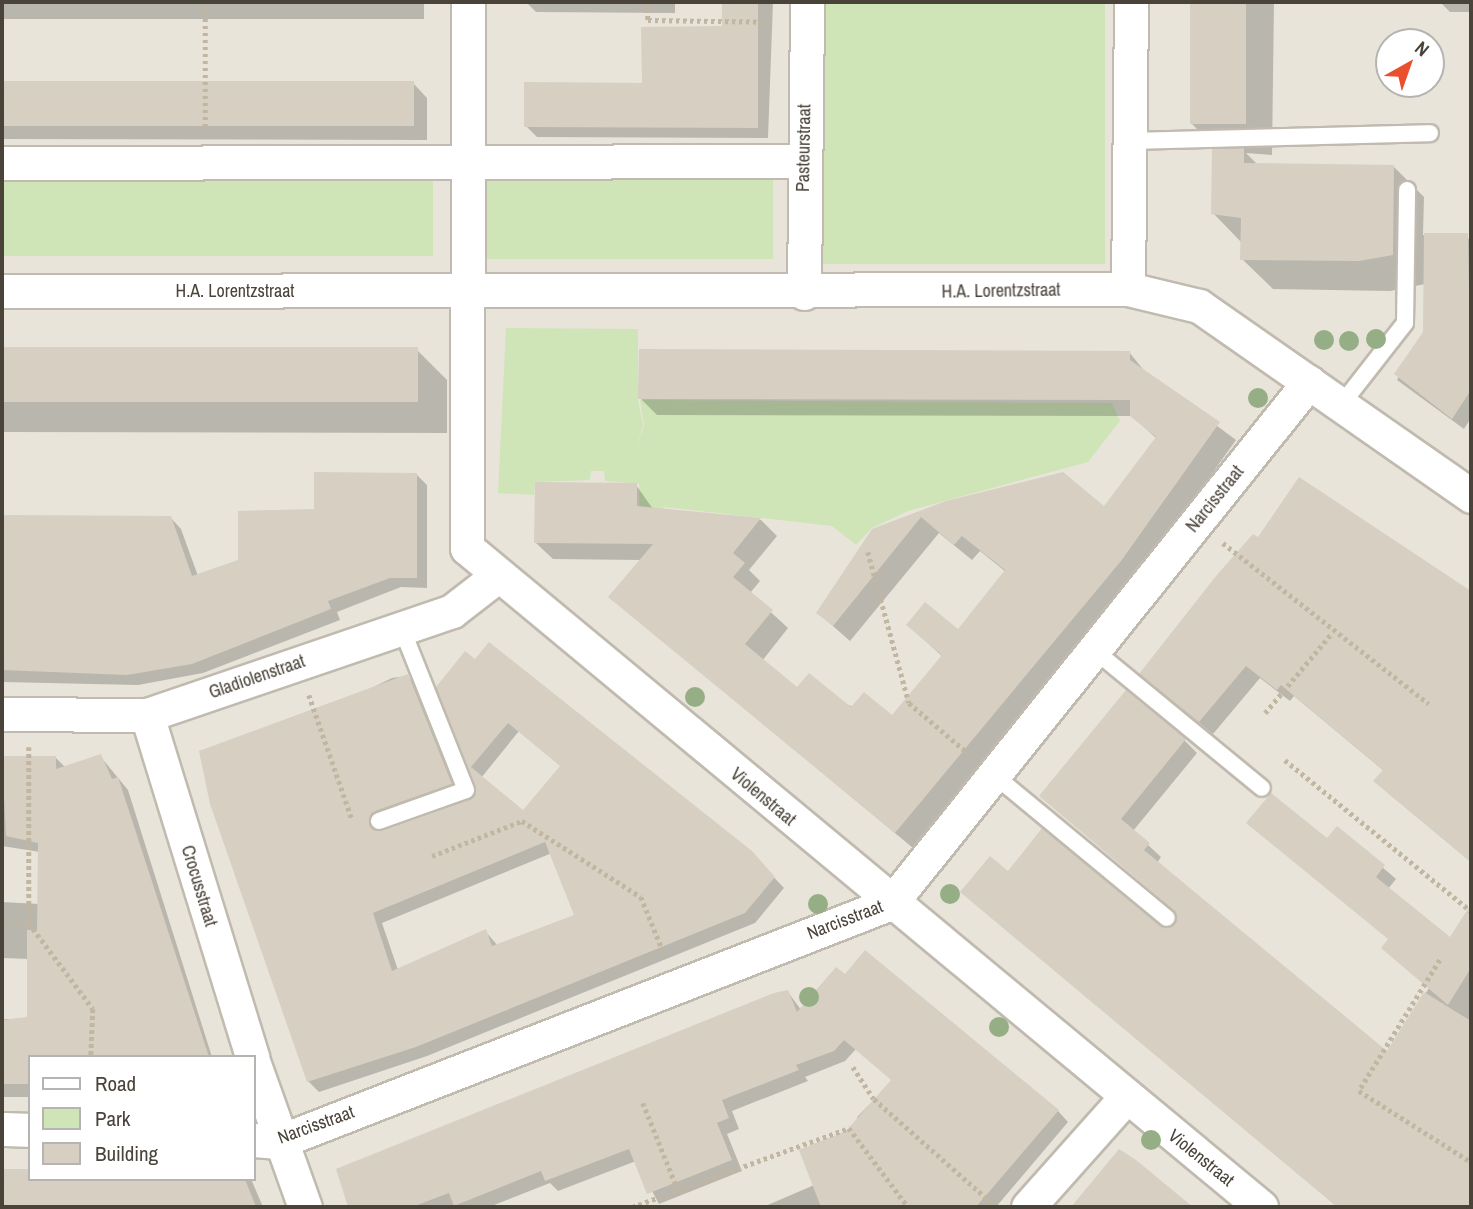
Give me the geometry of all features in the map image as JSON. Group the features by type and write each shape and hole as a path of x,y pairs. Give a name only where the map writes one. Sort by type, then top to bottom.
{"street":[{"path":"468,2 469,291"},
{"path":"1128,289 1131,2"},
{"name":"Pasteurstraat","path":"804,293 807,12"},
{"path":"2,163 467,165 804,161"},
{"name":"H.A. Lorentzstraat","path":"2,291 804,293 1128,289 1199,306 1471,496"},
{"name":"Violenstraat","path":"469,291 467,548 496,577 1261,1207"},
{"name":"Narcisstraat","path":"266,1141 891,902 1309,382"},
{"name":"Gladiolenstraat","path":"15,715 147,715 452,611 496,577"},
{"name":"Crocusstraat","path":"147,715 251,1055"},
{"path":"256,1076 266,1141 305,1207"},
{"path":"1028,1207 1126,1097"},
{"path":"2,1129 28,1130"}],"lane":[{"path":"1129,141 1430,133"},
{"path":"1341,405 1405,323 1407,190"},
{"path":"379,821 466,790 401,627"},
{"path":"1094,650 1262,788"},
{"path":"994,775 1167,918"}],"path":[{"path":"205,2 205,164"},
{"path":"648,2 648,20 807,12"},
{"path":"1197,522 1332,633 1429,704"},
{"path":"868,552 909,703 994,775"},
{"path":"1265,713 1332,633"},
{"path":"298,663 352,820"},
{"path":"2,922 29,923 34,919 15,715"},
{"path":"1285,760 1471,911"},
{"path":"432,856 522,821 641,897 677,986"},
{"path":"29,923 93,1009 91,1055"},
{"path":"1440,960 1359,1091 1471,1162"},
{"path":"853,1067 874,1099 996,1207"},
{"path":"643,1103 678,1191"},
{"path":"632,1207 849,1128 908,1207"}],"shaded area":[{"path":"2,2 1471,2 1471,1207 2,1207"}],"green space":[{"path":"822,2 1105,2 1105,264 822,264"},
{"path":"2,179 433,179 433,256 2,256"},
{"path":"483,179 773,179 773,259 483,259"},
{"path":"506,328 638,329 638,400 643,425 636,450 644,425 640,400 1112,403 1120,421 1088,462 908,511 872,528 856,545 832,526 664,507 640,537 639,484 605,481 604,471 591,471 590,480 535,482 534,495 498,493"}],"building":[{"path":"722,2 758,2 758,128 524,127 524,82 642,83 641,27 722,26"},
{"path":"1190,2 1246,2 1246,124 1190,124"},
{"path":"2,81 414,81 414,126 2,126"},
{"path":"1244,148 1244,163 1394,165 1393,255 1359,261 1240,260 1241,218 1211,214 1212,149"},
{"path":"1424,233 1468,233 1471,390 1452,419 1394,374 1423,332"},
{"path":"2,347 418,347 418,402 2,402"},
{"path":"639,349 1130,351 1130,360 1220,422 1121,561 895,833 608,597 653,544 534,543 535,482 637,483 637,506 761,518 733,553 745,563 733,577 773,610 745,644 797,687 809,673 851,707 864,692 892,715 942,655 906,625 925,602 958,629 1005,570 962,536 954,545 921,517 833,626 816,613 872,529 946,501 1063,472 1104,506 1156,437 1130,416 1130,400 638,399"},
{"path":"314,472 417,473 417,578 390,578 328,601 331,609 192,664 127,675 2,670 2,515 171,516 192,576 238,560 238,511 314,509"},
{"path":"1299,477 1471,591 1471,862 1373,781 1383,770 1281,685 1277,690 1246,666 1199,722 1139,674 1216,576 1253,534 1258,537"},
{"path":"489,642 752,851 775,877 745,913 416,1047 307,1082 210,804 199,751 408,674 452,784 375,811 369,825 383,831 470,800 476,786 436,687 465,651 475,659","holes":["508,723 560,766 523,810 471,767","545,842 574,915 492,946 486,929 392,971 373,913"]},
{"path":"1126,690 1186,739 1121,819 1150,843 1144,850 1387,1051 1424,992 1471,1021 1471,1207 1337,1207 960,892 990,856 1008,871 1042,828 1160,926 1175,925 1174,910 1039,796"},
{"path":"101,754 112,779 118,777 208,1055 28,1055 28,1084 2,1084 2,1020 27,1017 27,930 37,930 38,843 6,836 2,756 56,756 56,769"},
{"path":"1271,793 1327,838 1337,826 1385,865 1376,877 1450,937 1471,904 1471,968 1448,1005 1381,948 1388,939 1246,823"},
{"path":"865,950 1059,1110 976,1207 821,1207 799,1150 846,1131 891,1080 844,1040 834,1051 796,1065 799,1070 722,1100 729,1118 717,1123 732,1160 647,1194 629,1149 545,1181 541,1171 454,1206 449,1193 412,1207 348,1207 336,1169 774,993 788,990 797,1012 836,967 845,974"},
{"path":"1119,1149 1136,1160 1193,1207 1071,1207"},
{"path":"2,1169 28,1169 28,1181 246,1181 256,1207 2,1207"}]}
